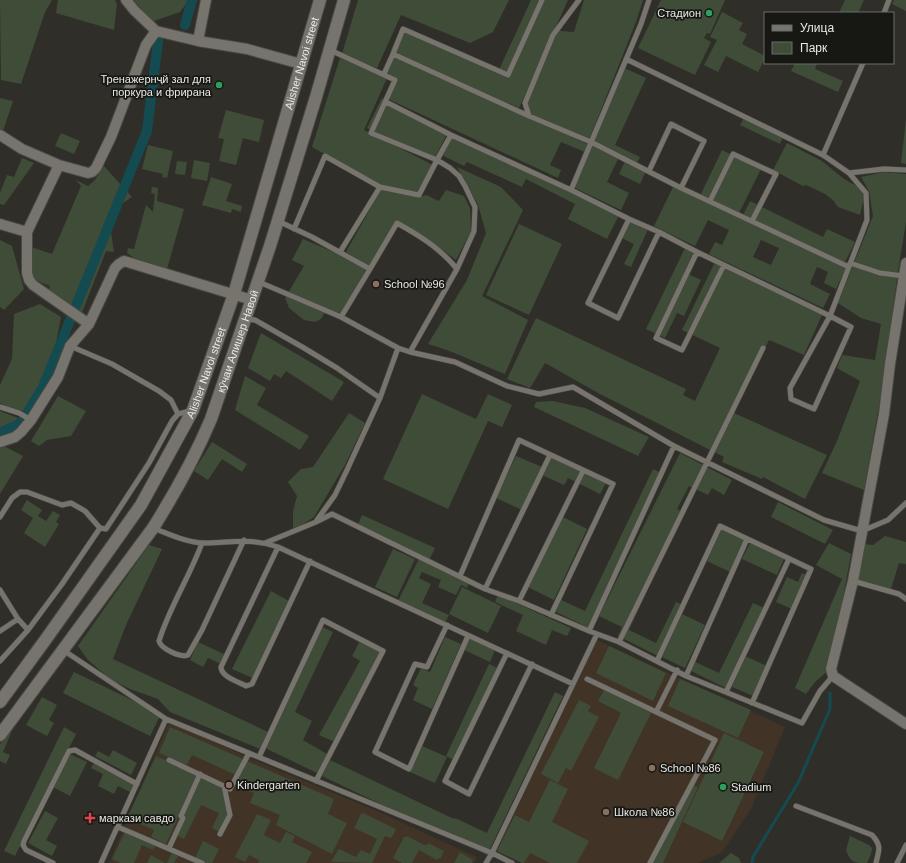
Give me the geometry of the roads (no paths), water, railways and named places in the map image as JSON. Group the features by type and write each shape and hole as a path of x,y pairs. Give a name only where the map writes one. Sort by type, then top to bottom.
{"street":[{"path":"126,0 134,10 156,31 198,41 247,49 301,64"},
{"path":"198,41 206,0"},
{"name":"Alisher Navoi street","path":"0,702 142,505 193,410 234,294 320,0"},
{"name":"кӯчаи Алишер Навоӣ","path":"0,735 153,528 176,492 202,442 270,246 344,0"},
{"path":"0,136 22,149 59,165 92,172 96,168 111,138 146,45 156,31"},
{"path":"59,165 27,232 27,273 29,280 33,285 89,324"},
{"path":"0,224 27,232"},
{"path":"250,240 270,246"},
{"path":"0,442 15,437 21,432 58,377 70,346 89,324 115,268 124,261 252,300"},
{"path":"906,263 890,364 884,414 853,582 832,669 833,676 906,724"}],"lane":[{"path":"384,74 403,30 508,75 542,0"},
{"path":"529,116 525,103 553,35 579,0"},
{"path":"571,190 641,24 649,0"},
{"path":"884,12 889,0"},
{"path":"330,50 395,80 371,133 437,160 450,168 459,176 475,207 474,231 457,269 410,352"},
{"path":"393,54 529,116 591,142 681,188 849,265 880,273 904,276"},
{"path":"386,102 451,135 659,232 697,252 724,264 830,316 851,327 814,409 791,399 790,388 830,316 867,220 866,193 849,173 823,155 626,59"},
{"path":"823,155 863,64"},
{"path":"649,171 671,124 704,141 681,188"},
{"path":"294,229 326,156 380,187 419,195 451,135"},
{"path":"710,201 733,154 776,174 752,221"},
{"path":"849,173 884,169 906,170"},
{"path":"340,252 380,187"},
{"path":"629,219 588,303 618,318 659,232"},
{"path":"278,221 312,237 370,269"},
{"path":"341,317 397,223 422,236 446,256 457,269"},
{"path":"697,252 656,338 682,350 724,264"},
{"path":"258,281 341,317 398,348 455,362 506,386 539,394 573,387 674,446 824,520 862,531 888,520 906,503"},
{"path":"245,319 255,320 304,348 337,368 380,398"},
{"path":"70,346 112,364 159,391 171,400 178,414"},
{"path":"316,522 335,495 380,398 398,348"},
{"path":"619,642 763,348"},
{"path":"0,407 29,419"},
{"path":"0,517 12,498 20,492 27,492 62,505 71,504 85,511 100,528 106,529 149,463 172,421 178,414 193,410"},
{"path":"460,576 519,440 613,484 550,615"},
{"path":"589,631 674,446"},
{"path":"485,589 550,454"},
{"path":"519,601 583,471"},
{"path":"265,542 316,522 332,514 485,589 519,601 589,631 619,642 677,670 686,676 802,723 820,691 833,676"},
{"path":"657,661 720,526 811,569 752,703"},
{"path":"0,661 28,630 62,584 100,528"},
{"path":"153,528 181,538 202,543 244,540 265,542 310,561 573,684"},
{"path":"686,676 747,539"},
{"path":"202,543 195,564 181,591 159,641 160,645 165,649 182,656 188,655 202,630 244,540"},
{"path":"278,547 221,667 224,674 246,686 252,684 310,561"},
{"path":"726,692 789,559"},
{"path":"853,582 899,594 906,599"},
{"path":"0,590 18,619 28,630"},
{"path":"0,631 18,619"},
{"path":"258,757 324,620 383,651 316,781"},
{"path":"447,625 427,667 415,664 374,752 409,769 468,636"},
{"path":"486,863 597,634"},
{"path":"62,650 166,720 492,853 512,863"},
{"path":"507,653 444,781 469,794 532,664"},
{"path":"656,712 677,670"},
{"path":"587,679 715,740 650,863"},
{"path":"101,863 166,720"},
{"path":"53,863 26,850 23,845 69,751 75,750 137,784"},
{"path":"169,760 230,789 249,754"},
{"path":"169,848 183,818 181,816 200,774"},
{"path":"220,834 230,815 224,786"},
{"path":"796,806 872,835 880,848 876,863"},
{"path":"118,827 202,863"},
{"path":"897,863 906,845"}],"waterway":[{"path":"185,25 192,0"},
{"path":"0,433 21,423 43,387 147,131 159,33"},
{"path":"752,863 753,857 798,783 830,709 830,693"}],"place":[{"name":"Стадион","path":"709,13"},
{"name":"Тренажернҷй зал для поркура и фрирана","path":"219,85"},
{"name":"School №96","path":"376,284"},
{"name":"School №86","path":"652,768"},
{"name":"Kindergarten","path":"229,785"},
{"name":"Stadium","path":"723,787"},
{"name":"Школа №86","path":"606,812"},
{"name":"маркази савдо","path":"90,818"}]}
